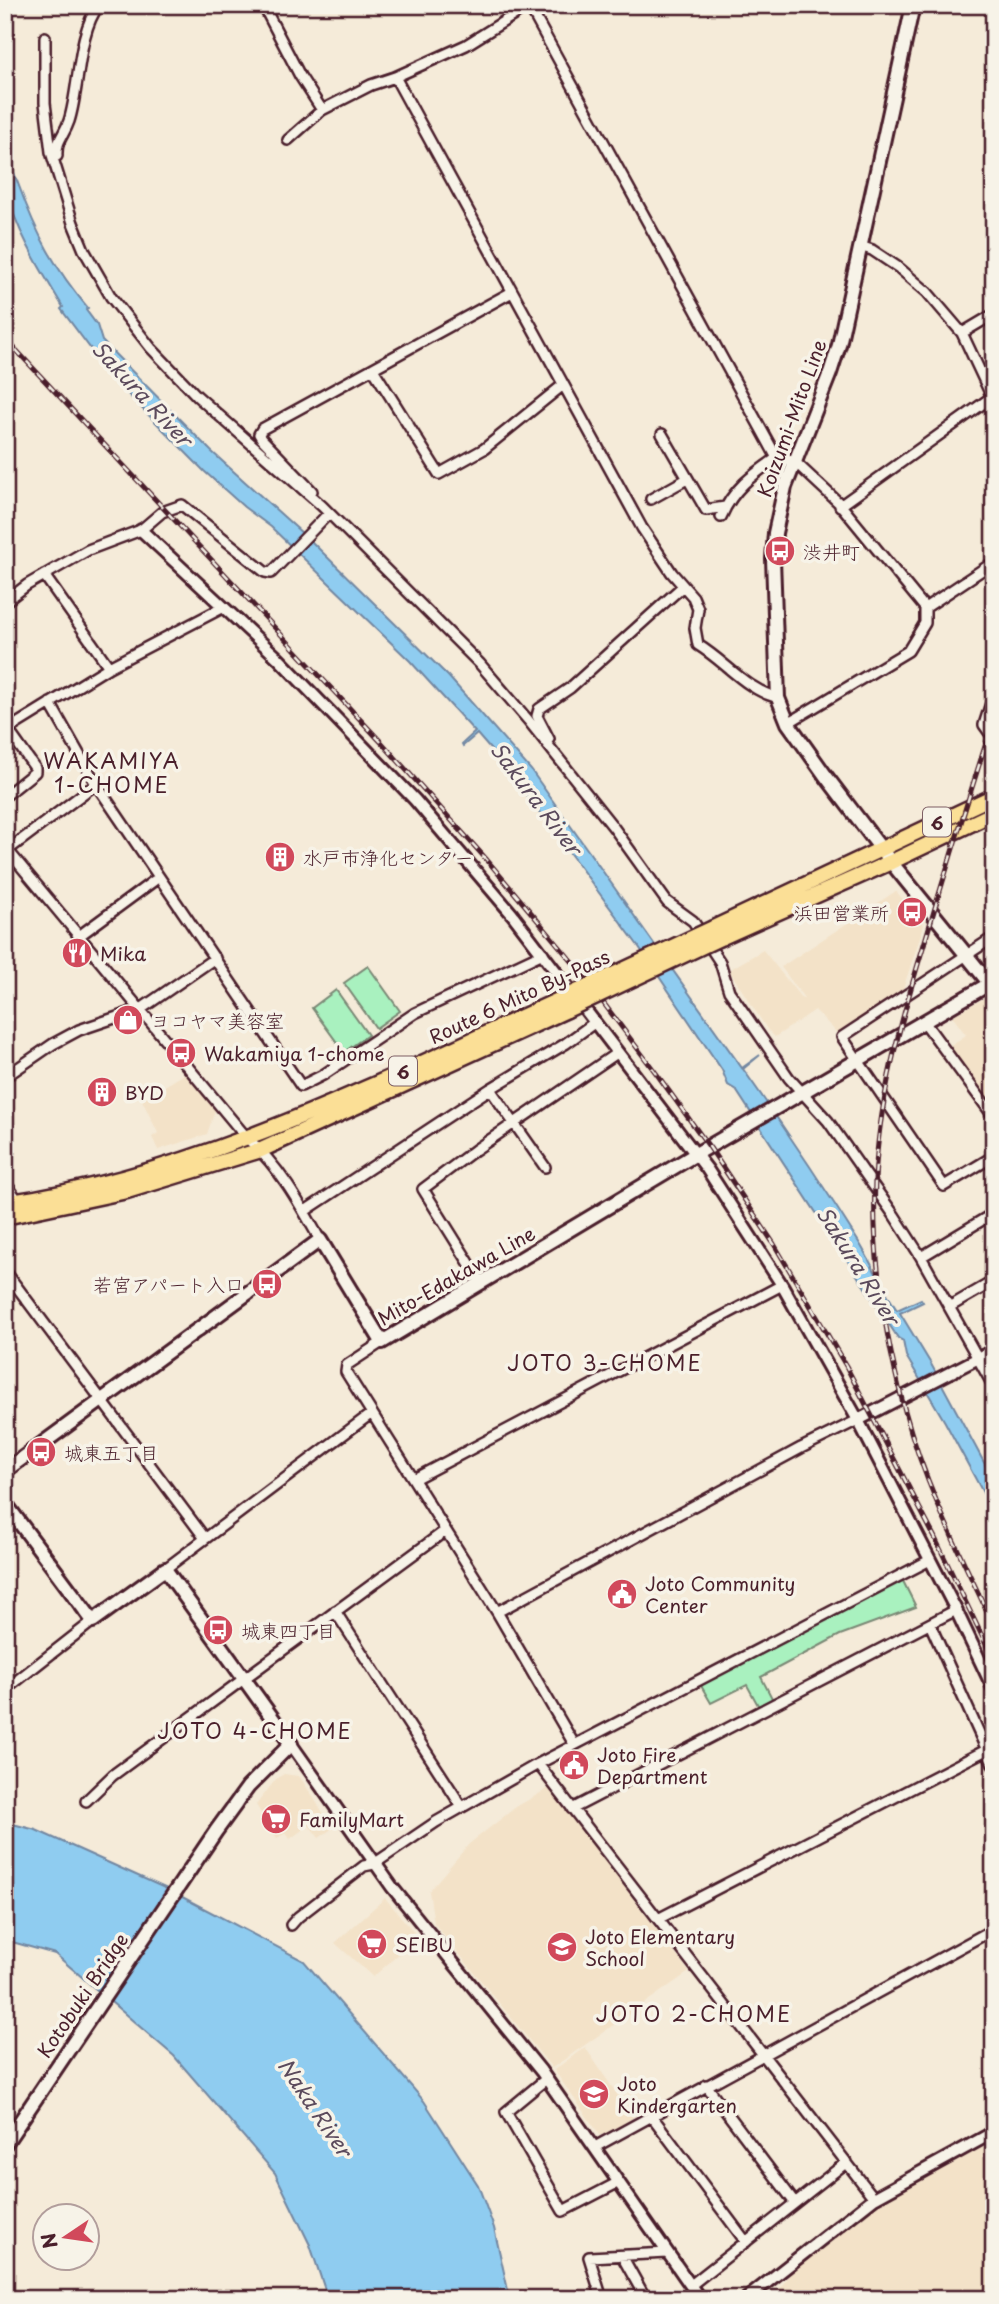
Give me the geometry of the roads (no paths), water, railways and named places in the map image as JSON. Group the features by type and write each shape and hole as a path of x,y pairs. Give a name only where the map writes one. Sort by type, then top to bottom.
{"highway":[{"name":"Route 6 Mito By-Pass","path":"5,1217 127,1191 261,1150 717,933 880,848 994,796"},
{"name":"Route 6 Mito By-Pass","path":"717,933 891,862 994,813"},
{"name":"Route 6 Mito By-Pass","path":"12,1202 133,1175 188,1159 312,1112 563,1005"}],"main road":[{"name":"Koizumi-Mito Line","path":"913,5 839,345 794,461 779,510 773,547 778,698 788,723 880,848 992,985"},
{"path":"800,1096 992,985"},
{"name":"Mito-Edakawa Line","path":"320,1240 382,1342 696,1154 800,1096"},
{"path":"5,1471 320,1240"},
{"path":"5,1503 93,1621 165,1569 291,1744"},
{"name":"Kotobuki Bridge","path":"5,2144 248,1787 291,1744"}],"street":[{"path":"58,178 57,145 68,125 85,38 92,14 99,5"},
{"path":"263,5 300,76 322,110"},
{"path":"288,140 322,110 371,85 466,45 529,6 777,458"},
{"path":"45,37 47,123 58,178 84,250 111,297 151,348 197,396 322,506"},
{"path":"395,77 642,528 683,586 694,597 698,609 695,628 698,645 733,674 764,694 778,698"},
{"path":"860,246 872,250 918,284 962,333 992,397 994,434"},
{"path":"512,292 262,429 259,434 304,480 327,516 481,664 614,828 667,902 693,921 720,962 729,990 800,1096 828,1121 920,1257 994,1387"},
{"path":"962,333 994,314"},
{"path":"373,369 439,474 484,449 563,385"},
{"path":"841,506 992,397"},
{"path":"662,434 706,510 725,507"},
{"path":"721,517 738,487 777,458 794,461 841,506 925,608 925,622 908,651 788,723"},
{"path":"651,499 687,479"},
{"path":"5,602 44,575 88,550 141,530 162,512 182,505 264,572 271,573 327,516"},
{"path":"141,530 278,658 415,800 513,914 696,1154 782,1284 858,1420 994,1690"},
{"path":"925,608 994,562"},
{"path":"44,575 109,667"},
{"path":"553,751 537,716 539,709 570,688 683,586"},
{"path":"5,796 35,772 35,768 6,728 109,667 224,607"},
{"path":"994,694 984,725 994,740"},
{"path":"50,703 96,784 301,1086 323,1075 415,1013 543,953"},
{"path":"96,784 7,849 246,1137 261,1150 282,1176 320,1240"},
{"path":"79,936 155,880"},
{"path":"994,937 842,1037 944,1186 994,1156"},
{"path":"5,1077 53,1044 79,1030 141,1009 215,958"},
{"path":"304,1211 594,1023"},
{"path":"925,1023 994,1117"},
{"path":"481,1282 423,1189 617,1053"},
{"path":"490,1089 545,1167"},
{"path":"5,1182 12,1202"},
{"path":"920,1257 994,1213"},
{"path":"5,1271 204,1537"},
{"path":"950,1307 994,1281"},
{"path":"414,1479 782,1284"},
{"path":"382,1342 347,1365 346,1372 497,1612 574,1745"},
{"path":"497,1612 801,1448 994,1350"},
{"path":"165,1569 372,1413"},
{"path":"86,1801 113,1774 445,1531"},
{"path":"291,1925 364,1866 374,1864 462,1807 574,1745 930,1560"},
{"path":"572,1809 956,1610"},
{"path":"335,1611 462,1807"},
{"path":"5,1690 93,1621"},
{"path":"930,1624 990,1748 994,1766"},
{"path":"291,1744 374,1864 546,2079 700,2299"},
{"path":"657,1919 990,1748"},
{"path":"538,1764 874,2198"},
{"path":"595,2147 994,1929"},
{"path":"546,2079 506,2112 563,2211 619,2182"},
{"path":"706,2085 795,2203"},
{"path":"651,2115 746,2242"},
{"path":"746,2299 874,2198 994,2132"},
{"path":"691,2285 847,2162"},
{"path":"602,2299 589,2257 668,2253"},
{"path":"622,2256 646,2299"}],"water":[{"name":"Sakura River","path":"5,140 25,203 40,235 56,265 88,308 86,310 97,325 102,341 211,451 313,543 448,676 531,770 742,1068 760,1055 743,1069 846,1222 897,1310 921,1299 923,1302 900,1313 931,1364 994,1481 994,1513 906,1356 903,1341 898,1338 736,1090 728,1085 722,1070 639,947 509,771 477,734 463,746 475,732 410,661 271,527 204,471 114,380 61,309 63,307 30,250 10,204 5,177"},
{"name":"Naka River","path":"5,1822 36,1830 167,1889 304,1961 424,2101 478,2185 494,2228 510,2299 328,2299 310,2245 275,2173 174,2056 55,1954 5,1940"}],"railway":[{"path":"5,338 383,744 487,860 575,965 656,1073 774,1244 846,1366 935,1538 994,1661"},
{"path":"994,718 900,1030 886,1089 875,1180 881,1296 905,1411 933,1494 994,1626"}],"place":[{"name":"渋井町","path":"780,551"},
{"name":"水戸市浄化センター","path":"280,857"},
{"name":"浜田営業所","path":"912,912"},
{"name":"Mika","path":"77,953"},
{"name":"ヨコヤマ美容室","path":"128,1020"},
{"name":"Wakamiya 1-chome","path":"181,1053"},
{"name":"BYD","path":"102,1092"},
{"name":"若宮アパート入口","path":"267,1284"},
{"name":"城東五丁目","path":"41,1452"},
{"name":"Joto Community Center","path":"622,1594"},
{"name":"城東四丁目","path":"218,1630"},
{"name":"Joto Fire Department","path":"574,1765"},
{"name":"FamilyMart","path":"276,1819"},
{"name":"SEIBU","path":"372,1944"},
{"name":"Joto Elementary School","path":"562,1947"},
{"name":"Joto Kindergarten","path":"594,2094"}],"district":[{"name":"WAKAMIYA 1-CHOME","path":"112,772"},
{"name":"JOTO 3-CHOME","path":"605,1362"},
{"name":"JOTO 4-CHOME","path":"255,1730"},
{"name":"JOTO 2-CHOME","path":"694,2013"}]}
